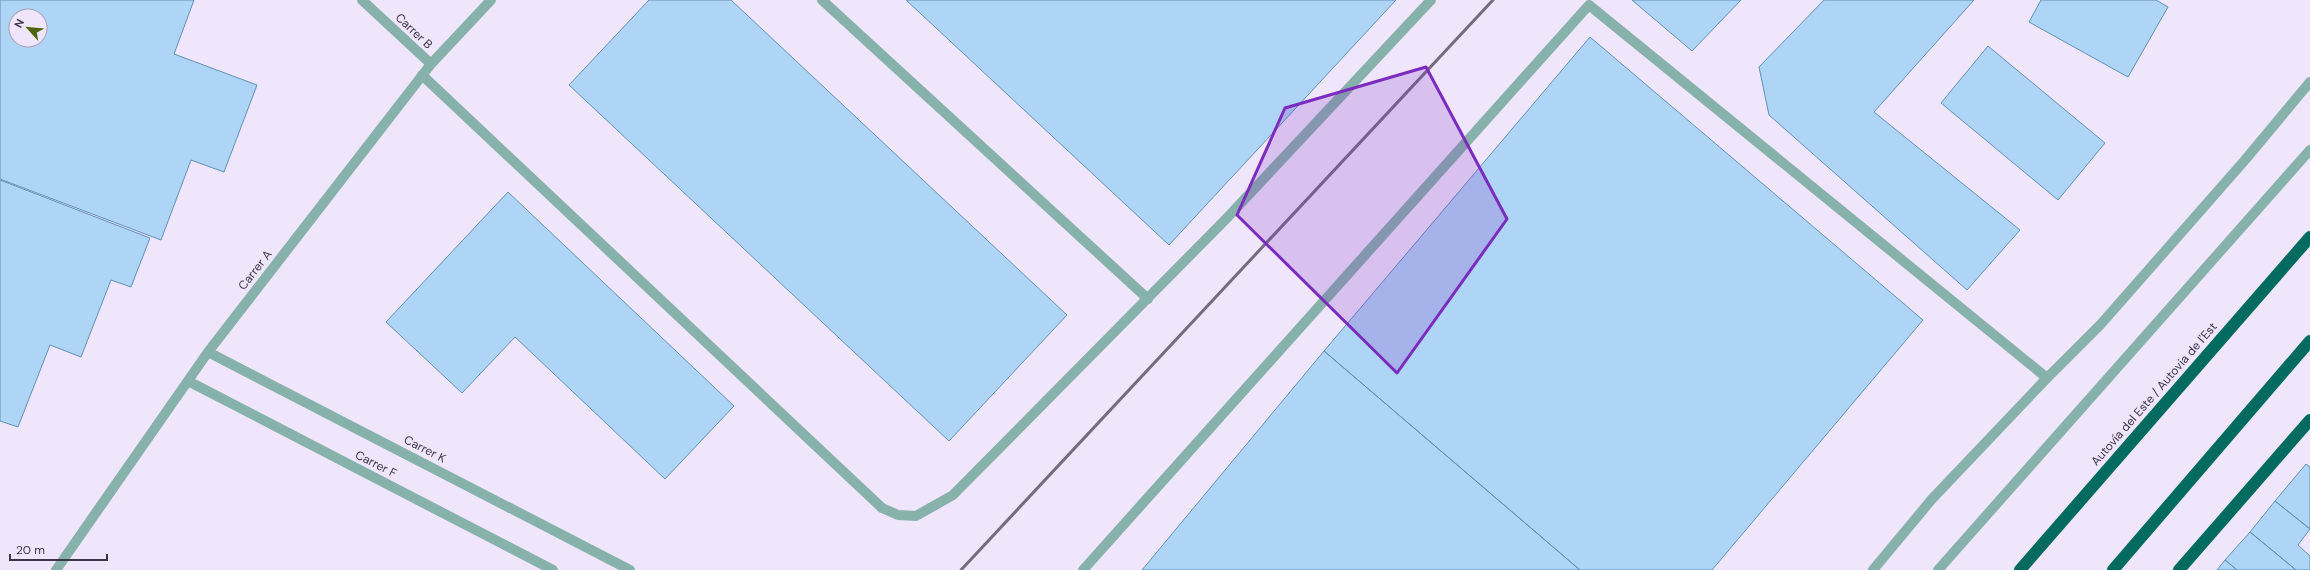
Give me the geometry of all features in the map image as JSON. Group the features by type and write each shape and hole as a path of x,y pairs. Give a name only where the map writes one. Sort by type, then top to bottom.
{"highway":[{"name":"Autovía del Este / Autovia de l'Est","path":"2020,570 2310,236"},
{"path":"2113,570 2310,341"},
{"path":"2179,570 2310,420"}],"street":[{"name":"Carrer B","path":"362,0 431,64"},
{"name":"Carrer A","path":"56,570 208,352 422,75 491,0"},
{"path":"822,0 1148,299"},
{"path":"422,75 882,508 898,515 916,516 953,495 1226,219 1432,0"},
{"path":"1083,570 1589,5 2047,378"},
{"path":"1873,570 1932,499 2047,378 2101,324 2310,82"},
{"path":"1938,570 2310,150"},
{"name":"Carrer K","path":"208,352 630,570"},
{"name":"Carrer F","path":"188,381 552,570"}],"highlighted area":[{"path":"1426,67 1507,219 1397,373 1237,215 1285,108"}],"building":[{"path":"0,0 194,0 174,54 257,85 224,172 191,160 161,240 0,179"},
{"path":"649,0 731,0 1067,315 949,441 569,85"},
{"path":"906,0 1396,0 1169,245"},
{"path":"1632,0 1741,0 1692,51"},
{"path":"1824,0 1974,0 1874,112 2020,230 1967,290 1769,115 1759,67"},
{"path":"2041,0 2156,0 2168,7 2128,77 2029,22"},
{"path":"1590,37 1923,320 1712,570 1580,570 1324,351"},
{"path":"1988,46 2105,143 2058,200 1941,103"},
{"path":"0,180 150,238 131,287 111,280 81,357 50,345 18,427 0,421"},
{"path":"508,192 734,406 665,479 515,337 462,393 386,322"},
{"path":"1324,351 1580,570 1142,570"},
{"path":"2306,464 2310,467 2310,529 2275,501"},
{"path":"2275,501 2310,529 2298,545 2310,556 2310,570 2296,570 2250,532"},
{"path":"2250,532 2296,570 2237,570 2225,560"},
{"path":"2225,560 2237,570 2217,570"}],"railway":[{"path":"961,570 1493,0"}]}
